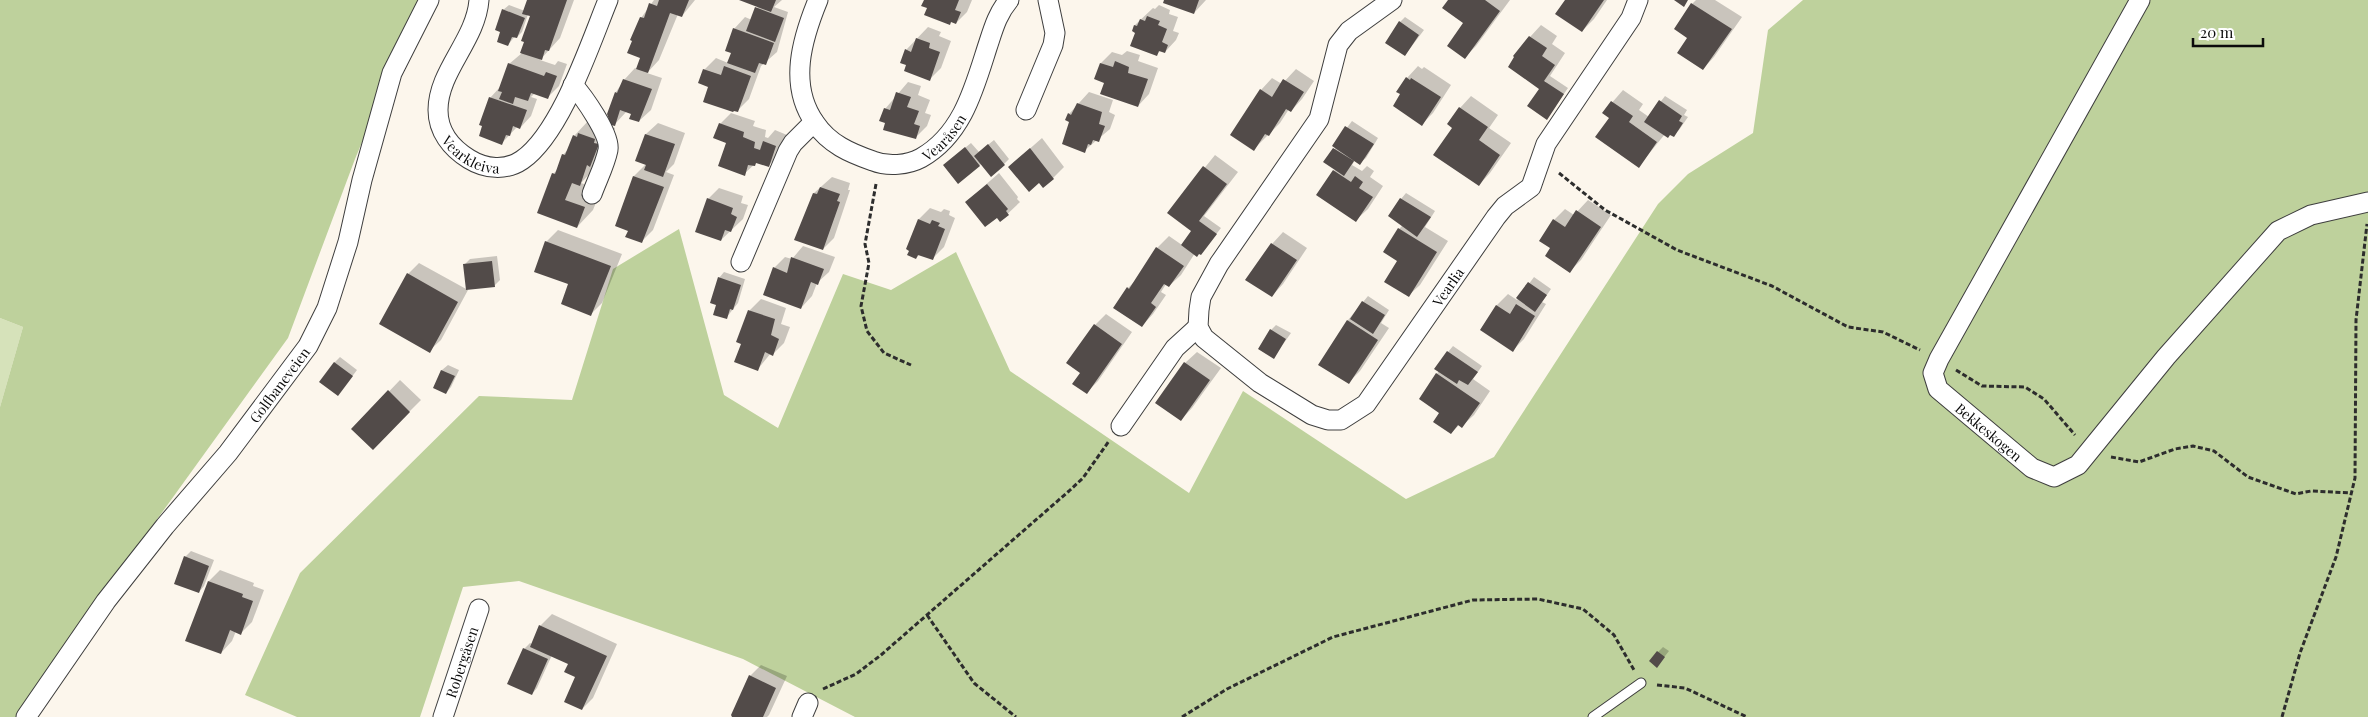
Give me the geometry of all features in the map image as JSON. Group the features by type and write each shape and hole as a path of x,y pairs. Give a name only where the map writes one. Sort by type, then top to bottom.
{"street":[{"name":"Golfbaneveien","path":"26,717 106,601 165,526 228,453 308,346 327,308 348,242 362,180 392,72 429,0"},
{"name":"Vearkleiva","path":"479,0 478,15 446,80 438,108 439,121 447,139 456,151 472,161 496,168 522,161 543,139 573,85 608,0"},
{"name":"Vearåsen","path":"818,0 799,60 807,111 822,133 837,145 880,164 904,164 918,160 930,153 949,135 964,114 1001,9 1009,0"},
{"path":"1026,110 1053,45 1056,33 1048,0"},
{"path":"1120,426 1175,348 1198,327 1201,297 1208,284 1319,119 1338,45 1350,31 1392,0"},
{"name":"Vearlia","path":"1198,327 1204,338 1237,366 1312,415 1328,420 1341,420 1366,404 1496,217 1505,206 1531,188 1546,144 1631,18 1638,0"},
{"name":"Bekkeskogen","path":"2140,0 1939,359 1933,373 1938,389 2032,468 2054,477 2078,465 2166,357 2278,231 2311,216 2368,211"},
{"path":"573,85 595,116 609,148 592,194"},
{"path":"741,262 788,151 793,142 814,122"},
{"name":"Robergåsen","path":"443,717 479,608"}],"lane":[{"path":"1593,717 1641,683"}],"path":[{"path":"880,164 865,244 869,263 862,306 868,331 884,353 911,365"},
{"path":"2282,717 2300,653 2336,558 2356,478 2356,320 2368,211"},
{"path":"805,710 823,689 856,674 868,665 1069,491 1083,478 1120,426"},
{"path":"1182,717 1226,689 1332,637 1473,600 1538,599 1583,609 1614,635 1641,683 1685,688 1747,717"},
{"path":"927,615 974,683 1016,717"}],"green space":[{"path":"0,0 421,0 355,159 288,338 54,662 20,717 0,717 0,407 23,327 0,318"},
{"path":"1803,0 2368,0 2368,717 855,717 743,659 519,581 463,587 420,717 297,717 245,695 300,573 479,396 572,400 613,269 679,229 724,395 778,428 843,274 891,290 956,252 1010,371 1189,493 1243,391 1406,499 1494,457 1658,204 1688,174 1753,133 1768,30"},
{"path":"0,318 23,327 0,407"}],"building":[{"path":"527,0 567,0 549,51 545,50 542,60 520,53 524,42 521,41 530,16 522,14"},
{"path":"659,0 689,0 682,17 670,13 648,73 636,69 640,58 627,53 632,41 630,40 640,17 644,18 649,3 657,6"},
{"path":"739,0 776,0 771,12"},
{"path":"924,0 959,0 955,10 961,12 956,24 951,22 950,25 924,15 927,8 921,6"},
{"path":"1164,0 1199,0 1194,14 1163,3"},
{"path":"1448,0 1485,0 1500,11 1465,59 1447,46 1463,23 1442,8"},
{"path":"1565,0 1604,0 1582,32 1555,14"},
{"path":"1674,0 1688,0 1684,7"},
{"path":"1691,3 1732,29 1703,70 1677,53 1687,38 1674,29"},
{"path":"755,7 784,18 775,42 746,31"},
{"path":"502,9 525,18 517,38 512,37 508,46 497,42 500,32 495,30"},
{"path":"1147,16 1160,21 1158,25 1167,29 1162,42 1168,45 1165,53 1159,51 1157,56 1130,46 1135,33 1132,31 1134,25 1137,26 1140,19 1145,21"},
{"path":"1399,21 1419,35 1405,56 1385,43"},
{"path":"733,28 774,43 766,65 759,63 755,73 727,63 731,53 725,51"},
{"path":"1529,36 1547,48 1542,56 1555,65 1544,81 1564,94 1547,120 1527,106 1539,89 1508,67 1513,56"},
{"path":"916,38 930,43 929,48 940,52 930,81 904,71 906,65 900,63 905,49 911,52"},
{"path":"1115,61 1129,67 1128,73 1148,79 1138,107 1100,94 1104,83 1094,79 1100,63 1113,67"},
{"path":"508,63 544,76 546,72 557,76 548,99 531,93 528,101 515,97 513,104 499,99 502,92 498,91"},
{"path":"724,66 751,76 738,112 703,102 708,87 698,83 703,69 721,75"},
{"path":"1406,77 1410,80 1411,78 1441,97 1422,126 1393,106 1400,94 1396,92"},
{"path":"623,79 652,89 639,122 629,119 631,114 620,110 615,126 611,125 607,114 615,92 617,93"},
{"path":"1283,79 1304,92 1291,112 1286,109 1269,136 1265,134 1254,151 1230,135 1260,89 1272,97"},
{"path":"896,92 911,97 907,107 919,111 914,124 920,126 916,139 883,130 885,123 879,121 884,108 890,110"},
{"path":"489,97 527,110 520,129 513,126 510,136 506,135 502,145 479,136 482,126 479,125"},
{"path":"1659,100 1682,116 1679,121 1683,123 1674,137 1670,135 1668,138 1644,122"},
{"path":"1611,101 1633,116 1629,122 1657,142 1639,168 1595,137 1609,118 1602,113"},
{"path":"1077,103 1102,112 1099,124 1105,126 1099,142 1093,140 1091,145 1088,144 1085,153 1062,144 1069,122 1065,120 1068,113 1071,115"},
{"path":"1459,107 1488,127 1479,140 1500,155 1479,186 1433,155 1452,128 1447,124"},
{"path":"719,123 744,132 743,137 755,142 754,148 760,150 763,141 776,146 769,167 756,163 755,166 748,165 745,176 718,166 726,143 713,138"},
{"path":"1345,126 1374,144 1360,165 1332,146"},
{"path":"578,133 595,139 594,143 599,144 590,167 587,165 580,186 572,183 565,200 585,207 577,228 537,213 552,173 555,174 562,154 565,155 573,135 577,137"},
{"path":"645,134 675,144 663,177 644,170 646,165 635,161"},
{"path":"988,144 1005,165 991,177 974,156"},
{"path":"965,147 980,166 958,184 943,165"},
{"path":"1030,148 1054,179 1043,188 1039,183 1029,192 1008,167"},
{"path":"1333,148 1354,161 1344,176 1323,162"},
{"path":"1203,166 1227,184 1199,221 1217,234 1201,255 1199,254 1197,257 1181,245 1191,231 1167,213"},
{"path":"1333,170 1351,182 1355,176 1363,182 1359,188 1373,197 1356,222 1316,195"},
{"path":"633,176 664,187 642,243 625,237 628,231 615,226"},
{"path":"987,184 1008,209 1006,211 1009,215 1000,222 997,218 985,227 965,202"},
{"path":"820,187 840,194 837,201 840,202 823,250 794,240 813,193 817,194"},
{"path":"707,198 733,208 731,214 737,217 731,232 725,230 721,241 695,232"},
{"path":"1400,198 1431,217 1417,237 1388,216"},
{"path":"1576,210 1601,227 1570,273 1545,256 1550,248 1539,241 1553,219 1565,227"},
{"path":"918,219 930,224 932,220 940,223 938,226 945,229 933,260 918,255 916,259 907,255 909,251 906,249"},
{"path":"1398,228 1437,252 1409,297 1384,282 1397,261 1383,252"},
{"path":"545,241 611,266 591,316 561,304 568,284 534,272"},
{"path":"1271,243 1297,260 1272,297 1245,280"},
{"path":"1156,247 1184,266 1169,287 1164,284 1151,303 1156,307 1142,327 1113,308 1127,287 1129,289"},
{"path":"791,257 824,269 818,285 811,282 801,309 763,295 773,267 787,273"},
{"path":"492,261 495,287 466,290 463,264"},
{"path":"407,273 458,302 430,353 379,324"},
{"path":"718,277 741,285 733,310 730,309 727,319 713,315 716,305 710,303"},
{"path":"1528,282 1547,295 1535,312 1516,298"},
{"path":"1362,301 1385,315 1373,334 1350,319"},
{"path":"1516,304 1535,316 1513,352 1480,330 1496,305 1510,314"},
{"path":"748,310 775,319 771,335 779,339 773,356 765,352 758,371 734,362 741,344 736,342"},
{"path":"1347,320 1378,340 1349,384 1318,365"},
{"path":"1094,324 1122,344 1087,394 1072,384 1080,373 1066,363"},
{"path":"1270,329 1286,339 1274,359 1258,349"},
{"path":"1447,351 1478,372 1468,385 1459,380 1457,384 1434,369"},
{"path":"334,362 353,376 338,396 319,382"},
{"path":"1184,362 1210,380 1181,421 1155,403"},
{"path":"441,370 455,376 446,394 433,388"},
{"path":"1436,373 1480,403 1462,428 1458,425 1451,434 1433,422 1439,413 1419,399"},
{"path":"388,390 410,412 373,450 351,429"},
{"path":"184,556 209,566 199,593 174,584"},
{"path":"208,581 243,594 242,597 253,601 241,635 230,630 221,654 185,641"},
{"path":"539,625 607,656 582,710 564,702 575,677 564,672 568,664 530,647"},
{"path":"523,648 548,659 532,695 507,684"},
{"path":"1657,651 1665,657 1657,668 1649,661"},
{"path":"749,675 776,688 763,717 732,717 731,715"}]}
